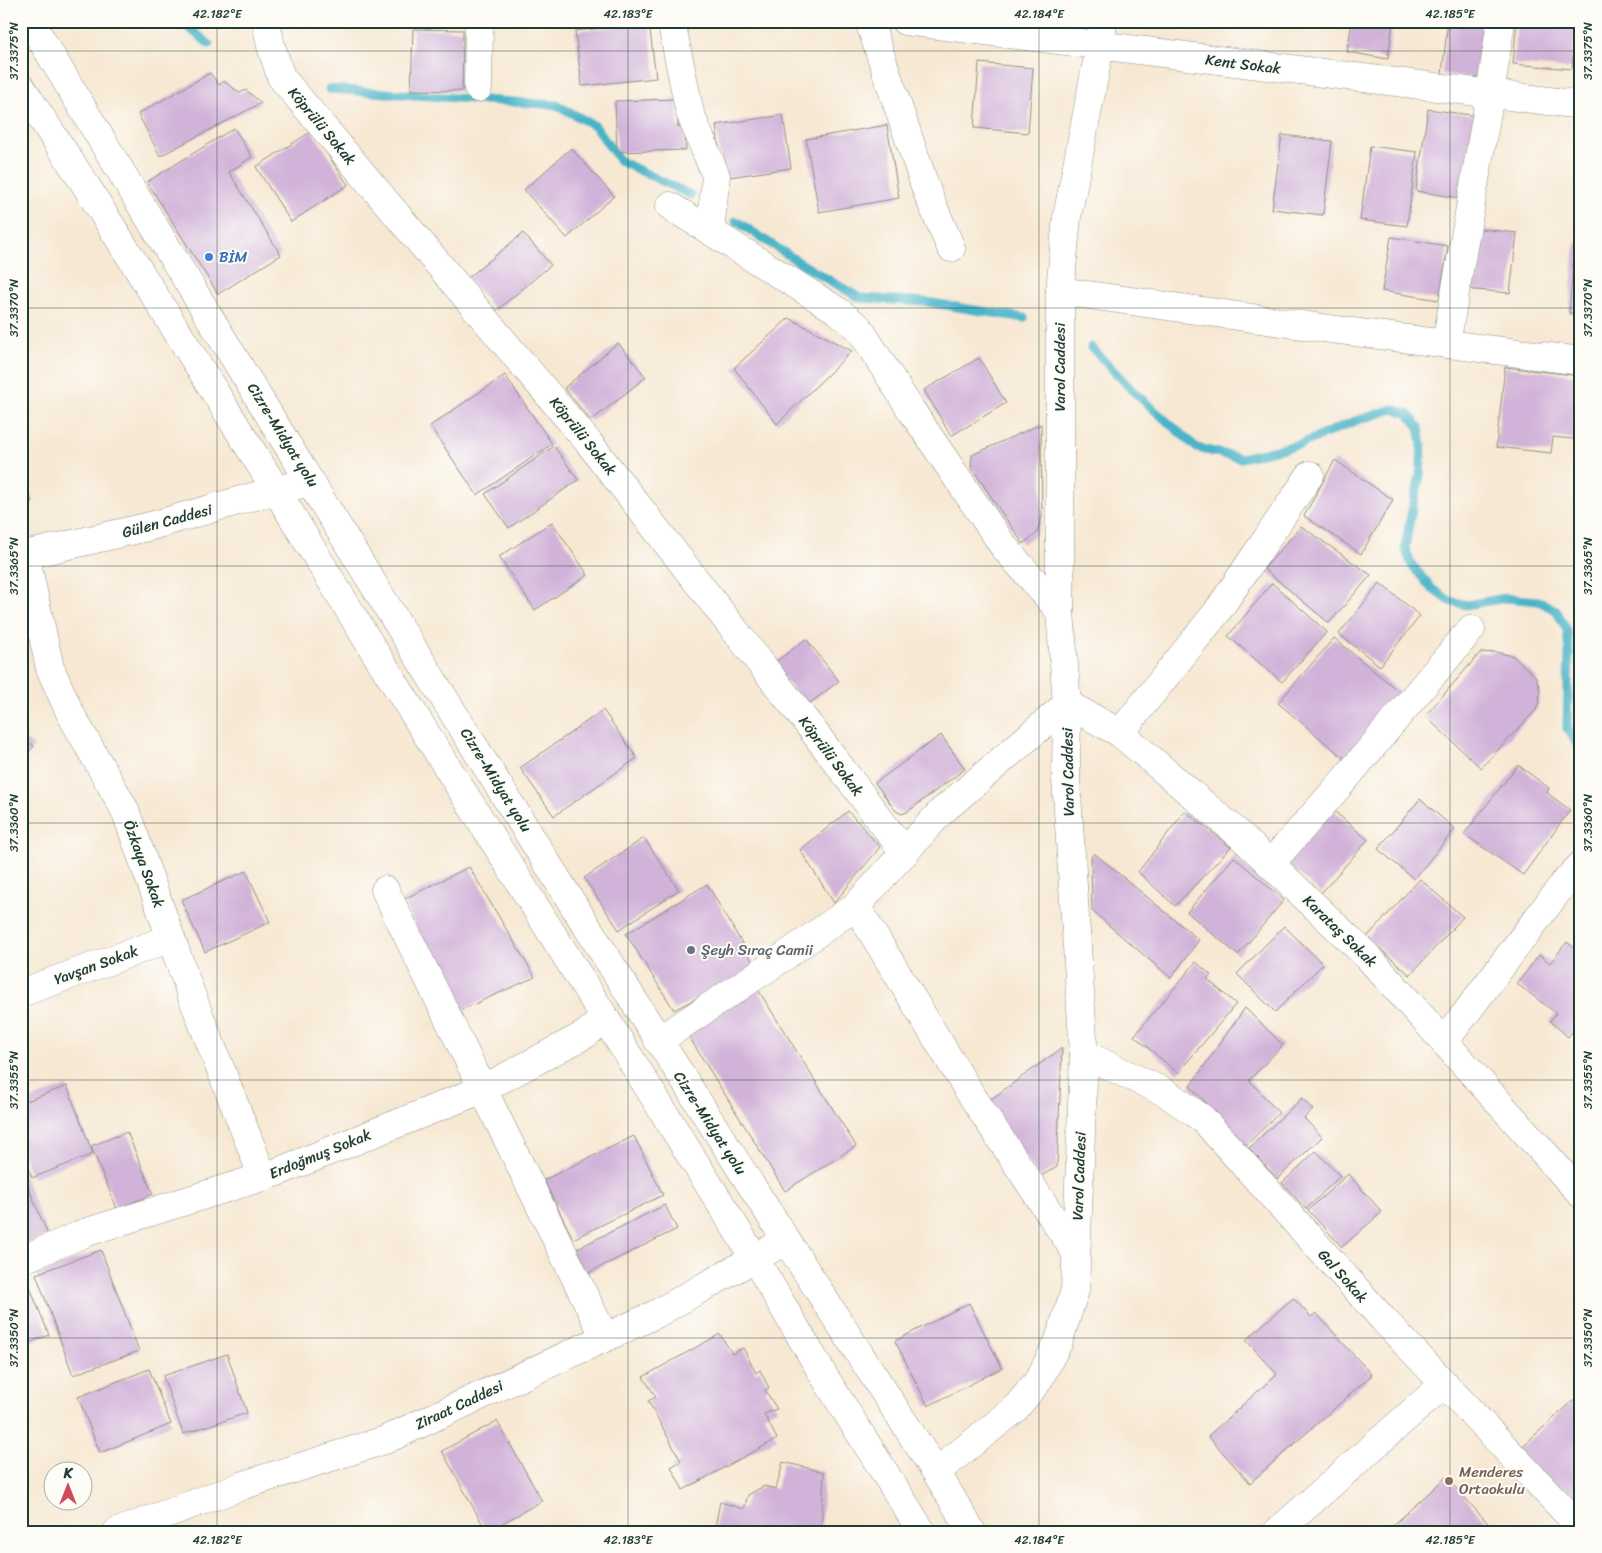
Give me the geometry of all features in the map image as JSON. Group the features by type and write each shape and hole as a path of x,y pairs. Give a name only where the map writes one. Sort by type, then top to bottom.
{"main road":[{"name":"Cizre-Midyat yolu","path":"30,21 312,482 658,1041 785,1241 936,1472 972,1532"},
{"name":"Köprülü Sokak","path":"266,21 271,46 281,77 589,443 811,728 905,853"},
{"path":"478,88 479,21"},
{"path":"671,21 690,113 716,176 710,230"},
{"path":"869,21 927,192 951,248"},
{"name":"Kent Sokak","path":"905,21 1102,34 1490,95 1581,105"},
{"path":"1446,344 1490,95 1501,21"},
{"name":"Varol Caddesi","path":"936,1472 1014,1410 1038,1382 1058,1343 1075,1290 1084,1054 1066,779 1067,704 1060,611 1060,291 1067,217 1102,34"},
{"path":"21,86 78,173 368,641 605,1018 755,1259 827,1382 922,1532"},
{"path":"670,206 838,311 859,328 911,410 1004,546 1060,611"},
{"path":"1060,291 1330,329 1581,361"},
{"path":"1120,733 1217,612 1310,475"},
{"name":"Gülen Caddesi","path":"23,555 151,526 276,490 312,482"},
{"name":"Özkaya Sokak","path":"23,555 50,668 70,713 125,810 171,938 263,1177"},
{"path":"1270,864 1346,778 1471,629"},
{"path":"658,1041 856,906 940,813 1067,704"},
{"name":"Karataş Sokak","path":"1067,704 1120,733 1240,835 1368,957 1581,1194"},
{"path":"1444,1042 1564,883 1581,865"},
{"path":"385,890 605,1338"},
{"path":"856,906 968,1090 1076,1253"},
{"name":"Yavşan Sokak","path":"21,993 171,938"},
{"name":"Erdoğmuş Sokak","path":"21,1260 87,1232 263,1177 483,1089 586,1034 605,1018"},
{"name":"Gal Sokak","path":"1084,1054 1166,1093 1203,1119 1383,1319 1581,1528"},
{"name":"Ziraat Caddesi","path":"117,1532 244,1486 385,1440 656,1314 785,1241"},
{"path":"1277,1532 1444,1384"}],"building":[{"path":"1042,21 1085,21 1084,28"},
{"path":"1352,21 1393,21 1388,59 1347,52"},
{"path":"1448,21 1493,21 1486,79 1442,74"},
{"path":"1517,21 1576,21 1572,69 1513,64"},
{"path":"649,23 656,78 582,86 575,31"},
{"path":"413,29 463,30 462,91 411,90"},
{"path":"979,63 1033,68 1028,133 974,128"},
{"path":"210,73 219,85 224,81 240,93 246,90 261,103 160,156 138,114"},
{"path":"677,99 678,127 685,127 686,150 617,152 615,101"},
{"path":"1428,109 1477,116 1465,199 1416,191"},
{"path":"783,115 791,168 723,178 716,125"},
{"path":"887,125 899,198 819,212 806,139"},
{"path":"234,128 252,157 229,172 281,255 218,294 147,182"},
{"path":"312,131 348,185 291,222 256,167"},
{"path":"1282,135 1332,141 1323,215 1272,209"},
{"path":"1370,146 1417,152 1407,226 1360,220"},
{"path":"571,148 614,196 567,238 524,190"},
{"path":"1471,228 1517,233 1510,293 1464,289"},
{"path":"523,233 551,265 496,311 468,278"},
{"path":"1391,237 1448,246 1439,300 1382,291"},
{"path":"1575,243 1581,243 1581,314 1569,313"},
{"path":"789,318 852,351 777,424 734,368"},
{"path":"618,343 646,377 591,421 564,388"},
{"path":"979,358 1006,403 951,436 924,390"},
{"path":"1505,367 1581,376 1581,440 1553,437 1551,453 1496,447"},
{"path":"505,375 552,444 477,495 430,426"},
{"path":"1041,424 1042,517 1037,533 1023,544 971,467 972,455"},
{"path":"554,446 578,480 509,528 485,494"},
{"path":"1335,460 1393,500 1361,554 1304,516"},
{"path":"21,468 32,502 21,505"},
{"path":"552,522 588,575 535,610 499,557"},
{"path":"1301,526 1371,575 1329,623 1264,569"},
{"path":"1272,583 1327,632 1282,682 1228,636"},
{"path":"1380,583 1420,616 1380,666 1339,634"},
{"path":"1334,638 1402,694 1346,760 1278,703"},
{"path":"806,639 839,681 806,706 773,664"},
{"path":"1496,652 1513,656 1536,677 1540,691 1539,702 1536,710 1481,768 1425,716 1480,653"},
{"path":"603,710 637,758 554,816 520,768"},
{"path":"941,735 965,769 907,812 902,814 896,811 875,783"},
{"path":"21,737 34,746 21,762"},
{"path":"1518,765 1549,788 1547,793 1570,810 1523,875 1464,834"},
{"path":"1420,799 1455,829 1414,879 1378,849"},
{"path":"1333,810 1368,840 1321,893 1286,863"},
{"path":"848,811 880,847 834,903 800,850"},
{"path":"1185,811 1231,847 1175,906 1138,872"},
{"path":"644,838 679,890 619,930 584,878"},
{"path":"1094,853 1199,940 1171,978 1092,911 1091,857"},
{"path":"1234,857 1284,900 1238,955 1187,912"},
{"path":"469,867 535,977 459,1011 402,900"},
{"path":"246,871 270,922 205,952 181,900"},
{"path":"1420,879 1463,917 1410,975 1367,937"},
{"name":"Şeyh Sıraç Camii","path":"707,884 756,967 674,1010 626,934"},
{"path":"1284,926 1323,964 1275,1012 1237,974"},
{"path":"1567,942 1581,953 1581,1021 1568,1037 1550,1021 1556,1013 1517,984 1539,955 1550,963"},
{"path":"1196,962 1211,975 1207,979 1236,1004 1178,1073 1134,1036"},
{"path":"757,988 856,1146 785,1191 686,1032"},
{"path":"1245,1008 1283,1045 1249,1080 1279,1113 1246,1145 1190,1086"},
{"path":"1062,1048 1057,1167 1039,1177 987,1102"},
{"path":"67,1086 93,1154 32,1178 21,1149 21,1103"},
{"path":"1302,1098 1313,1110 1304,1118 1322,1137 1277,1179 1249,1148"},
{"path":"127,1132 153,1194 117,1209 91,1146"},
{"path":"634,1136 663,1195 573,1239 544,1180"},
{"path":"1316,1151 1340,1176 1306,1209 1282,1183"},
{"path":"21,1169 48,1235 21,1246"},
{"path":"1348,1174 1382,1212 1342,1247 1308,1210"},
{"path":"665,1205 677,1229 582,1276 570,1252"},
{"path":"101,1250 139,1351 73,1375 36,1274"},
{"path":"27,1280 49,1335 21,1346 21,1282"},
{"path":"1293,1298 1311,1317 1316,1313 1372,1375 1250,1483 1208,1436 1277,1374 1246,1340"},
{"path":"969,1303 1002,1368 928,1406 895,1341"},
{"path":"720,1334 732,1354 743,1348 756,1373 760,1370 769,1388 765,1390 777,1409 764,1414 777,1439 683,1490 671,1467 681,1461 648,1401 656,1397 643,1377"},
{"path":"227,1354 247,1413 183,1434 163,1376"},
{"path":"149,1369 171,1424 100,1453 78,1397"},
{"path":"1581,1394 1581,1499 1570,1509 1517,1451"},
{"path":"497,1421 542,1501 487,1532 442,1451"},
{"path":"783,1462 824,1472 821,1532 714,1532 720,1502 744,1509 748,1495 764,1486 776,1489"},
{"path":"1446,1477 1496,1532 1386,1532"}],"waterway":[{"path":"180,21 209,44"},
{"path":"329,89 557,105 595,126 620,161 691,195"},
{"path":"736,221 810,269 860,298 926,302 1024,318"},
{"path":"1091,347 1134,392 1197,448 1241,458 1301,444 1355,421 1393,409 1408,414 1419,427 1422,444 1420,476 1405,548 1411,564 1432,589 1450,601 1467,605 1505,598 1538,601 1556,610 1567,630 1569,652 1567,728 1581,751"}],"place":[{"name":"BİM","path":"209,257"},
{"name":"Şeyh Sıraç Camii","path":"691,950"},
{"name":"Menderes Ortaokulu","path":"1449,1481"}]}
